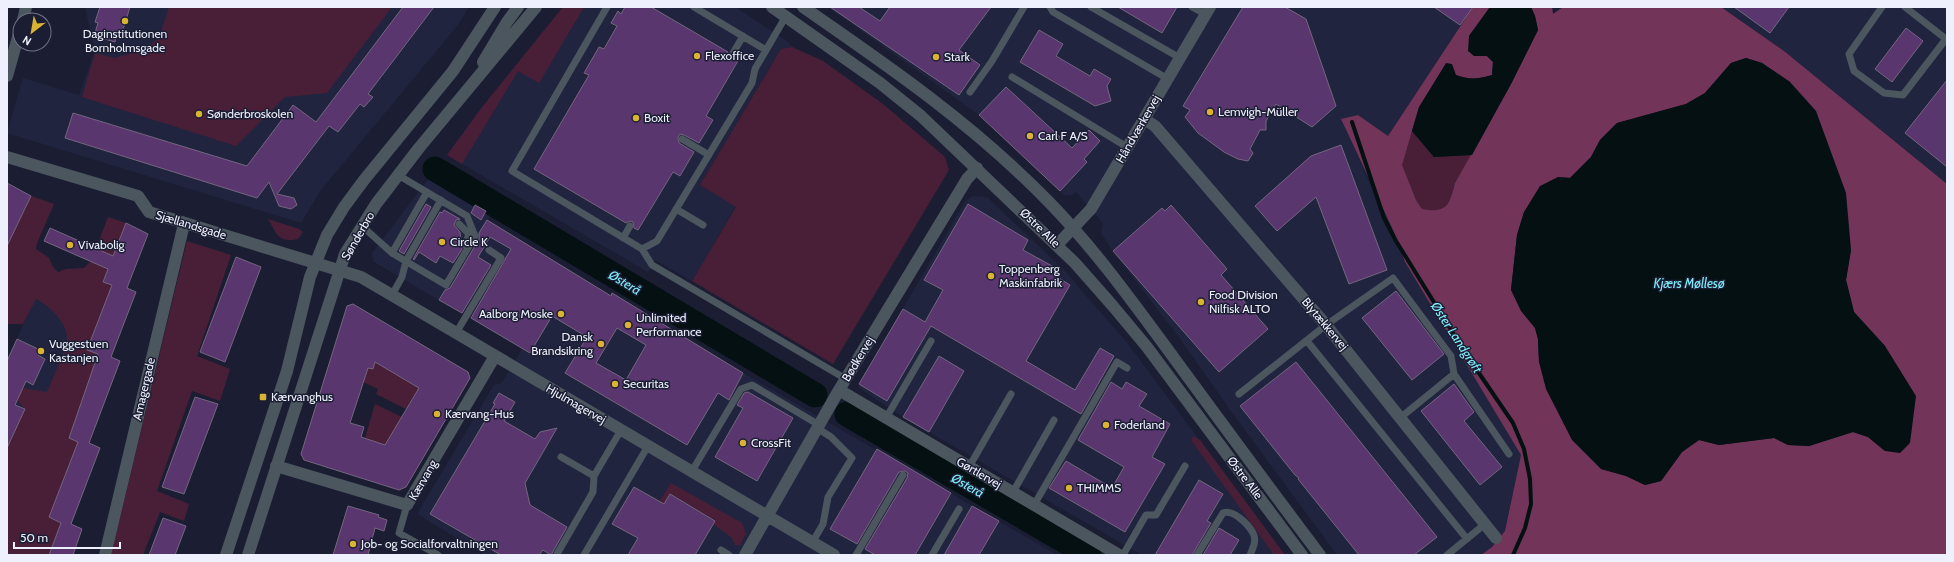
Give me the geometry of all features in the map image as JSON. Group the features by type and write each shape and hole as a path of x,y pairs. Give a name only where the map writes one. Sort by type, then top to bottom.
{"street":[{"path":"226,555 285,378 314,263 327,235 344,207 453,71 495,7"},
{"path":"464,94 507,22 518,7"},
{"name":"Sønderbro","path":"248,555 345,254 362,226 398,175 536,7"},
{"name":"Østre Alle","path":"772,7 880,83 921,116 1057,245 1112,305 1147,348 1302,555"},
{"name":"Østre Alle","path":"803,7 922,90 958,118 1007,161 1074,229 1130,298 1320,555"},
{"name":"Håndværkervej","path":"1057,245 1074,229 1091,209 1208,11"},
{"path":"7,76 14,52"},
{"name":"Blytækkervej","path":"1144,119 1155,126 1326,325 1496,538"},
{"name":"Sjællandsgade","path":"7,156 138,196 149,212 314,263"},
{"name":"Bødkervej","path":"745,555 839,390 967,179 977,168"},
{"name":"Amagergade","path":"105,555 184,224"},
{"name":"Hjulmagervej","path":"314,263 361,277 834,555"},
{"name":"Kærvang","path":"276,466 408,505 495,356"},
{"name":"Gørtlervej","path":"839,390 1119,555"}],"lane":[{"path":"607,7 512,171 642,249 652,264 846,379"},
{"path":"694,7 766,50"},
{"path":"970,92 992,61 1024,7"},
{"path":"1050,7 1053,12 1168,78"},
{"path":"1091,7 1180,58"},
{"path":"1192,7 1208,11"},
{"path":"1882,7 1849,54 1854,71 1884,93 1903,95 1947,38 1905,7"},
{"path":"642,249 657,241 752,83 755,69 786,16"},
{"path":"732,54 743,36"},
{"path":"1012,77 1127,147"},
{"path":"682,139 709,155"},
{"path":"362,226 392,253 446,285 475,236 466,216 442,200 398,175"},
{"path":"392,253 427,192"},
{"path":"392,295 402,277 406,261 438,213 442,200"},
{"path":"676,209 703,225"},
{"path":"442,283 469,237 467,230 459,224"},
{"path":"623,238 630,226"},
{"path":"456,333 501,258 489,250"},
{"path":"1240,394 1326,325 1393,278 1451,356 1454,374 1509,454"},
{"path":"886,418 931,341"},
{"path":"1306,341 1467,539"},
{"path":"1034,505 1117,362 1127,368"},
{"path":"1400,418 1454,374"},
{"path":"692,472 741,389 752,385 818,427 831,437 852,458 828,497 823,524 812,543"},
{"path":"969,467 1012,394"},
{"path":"1013,492 1054,420"},
{"path":"557,554 593,492 594,476 621,430"},
{"path":"584,555 648,446"},
{"path":"561,457 594,476"},
{"path":"1123,555 1146,514 1156,515 1185,466"},
{"path":"856,555 903,475"},
{"path":"408,505 399,533 438,555"},
{"path":"932,555 959,509"},
{"path":"1197,555 1223,513 1227,511 1235,513 1254,533 1255,542 1250,555"},
{"path":"1447,555 1485,524"},
{"path":"721,550 729,555"}],"shaded area":[{"name":"Sønderbroskolen","path":"85,7 469,7 457,26 320,191 301,223 7,133 23,78 79,95 95,51"},
{"path":"169,7 392,7 327,93 285,97 236,146 82,97 95,53 115,58 144,50 159,38"},
{"path":"563,7 735,7 788,42 792,47 781,49 700,185 736,206 692,281 655,260 648,272 447,155 483,106"},
{"path":"563,7 584,7 539,83 518,71 462,164 447,155 483,106"},
{"path":"828,7 1473,7 1388,136 1358,115 1341,119 1405,262 1521,455 1505,531 1492,547 1481,555 1337,555 1231,411 1181,340 1113,251 1101,233 1103,223 1076,192 1072,195 1065,195 979,115"},
{"path":"1473,7 1490,7 1469,36 1474,56 1487,56 1493,62 1492,75 1465,78 1456,75 1419,107 1402,165 1416,200 1422,209 1442,209 1449,202 1455,183 1511,84 1538,30 1535,16 1531,7 1552,7 1553,14 1563,7 1721,7 1784,51 1947,184 1947,555 1481,555 1492,547 1505,531 1521,455 1405,262 1393,230 1341,119 1358,115 1388,136","holes":["1746,58 1762,63 1790,82 1851,250 1846,280 1854,312 1885,346 1885,451 1868,437 1853,432 1809,446 1788,445 1774,438 1719,445 1699,440 1682,452 1661,481 1645,485 1626,476 1601,469 1539,362 1538,339 1535,328 1511,290 1517,235 1524,212 1558,177 1570,178 1591,157 1600,140 1617,123 1686,104 1705,93 1731,63"]},
{"path":"1721,7 1947,7 1947,184 1784,51"},
{"path":"792,47 823,61 883,104 945,157 949,170 833,364 692,281 736,207 700,185 781,49"},
{"path":"1412,131 1434,157 1472,155 1455,183 1451,199 1443,209 1435,212 1422,209 1416,200 1401,165"},
{"path":"430,177 491,213 487,221 576,275 611,295 612,293 743,373 1057,555 485,555 417,514 494,385 502,383 522,349 374,262 372,253"},
{"path":"31,196 54,204 37,243 36,249 49,258 53,267 58,272 66,269 84,268 91,261 108,217 126,223 103,281 112,285 87,350 98,354 69,438 78,442 49,517 61,523 49,555 7,555 7,448 25,409 17,400 23,388 47,392 62,356 67,339 64,327 57,315 36,299 23,324 7,324 7,246"},
{"path":"973,196 987,197 1064,270 1128,344 1285,555 1142,555 903,417 859,388 859,384 965,202"},
{"path":"268,219 299,229 303,232 298,239 286,240 276,233"},
{"path":"187,241 231,255 197,356 230,369 220,401 192,391 157,491 189,504 184,521 160,512 143,555 111,555"},
{"name":"Vuggestuen Kastanjen","path":"41,285 79,300 47,417 7,401 7,361"},
{"path":"371,360 419,388 406,409 376,394 378,389 363,382"},
{"path":"375,404 402,417 385,445 365,438"},
{"path":"1193,436 1200,440 1285,555 1274,555 1191,440"},
{"path":"671,483 742,523 746,534 740,545 735,545 732,538 713,524 715,520 670,494 647,533 659,502"}],"water":[{"path":"1490,7 1531,7 1535,16 1538,30 1511,84 1472,155 1434,157 1412,131 1419,107 1446,63 1452,64 1456,75 1461,77 1474,78 1492,75 1493,62 1487,56 1474,56 1468,51 1469,36"},
{"name":"Kjærs Møllesø","path":"1746,58 1762,63 1790,82 1816,111 1846,193 1851,250 1846,280 1854,312 1885,346 1916,396 1910,443 1900,453 1885,451 1868,437 1853,432 1809,446 1788,445 1774,438 1719,445 1699,440 1682,452 1661,481 1645,485 1626,476 1601,469 1572,440 1546,389 1539,362 1538,339 1535,328 1521,311 1511,290 1517,235 1524,212 1540,186 1558,177 1570,178 1591,157 1600,140 1617,123 1686,104 1705,93 1731,63"}],"building":[{"path":"100,7 130,7 120,39 116,37 115,42 94,36 98,23 95,22"},
{"path":"403,7 434,7 368,94 373,97 364,107 360,104 338,132 329,126 277,194 294,198 297,205 291,209 279,206 269,182 257,198 65,138 73,113 247,166 293,105 316,122"},
{"name":"Boxit","path":"625,7 651,7 728,52 727,55 729,59 732,60 736,57 739,59 706,116 713,120 699,143 684,135 680,134 678,137 679,143 694,152 680,176 673,172 638,230 634,228 633,222 630,221 626,223 534,169 589,75 584,73 599,47 604,49 617,26 611,23 618,11 621,14"},
{"name":"Stark","path":"830,7 859,7 880,21 890,7 991,7 959,50 980,65 959,95"},
{"path":"1118,7 1177,7 1162,33"},
{"path":"1243,7 1285,7 1306,19 1336,106 1312,127 1276,104 1266,121 1266,130 1260,130 1250,149 1253,153 1248,161 1238,159 1224,152 1198,133 1185,117 1190,110 1183,106"},
{"path":"1434,7 1473,7 1460,25"},
{"path":"1734,7 1789,7 1770,33"},
{"path":"1906,28 1923,41 1892,82 1875,69"},
{"path":"1039,30 1063,44 1056,56 1090,76 1094,69 1111,79 1107,86 1111,101 1095,106 1020,62"},
{"path":"1947,80 1947,167 1905,133"},
{"name":"Carl F A/S","path":"1006,87 1072,148 1089,130 1100,141 1084,159 1087,162 1060,191 979,115"},
{"path":"1341,145 1387,270 1349,284 1316,197 1277,231 1255,206 1311,156"},
{"path":"7,183 31,196 7,246"},
{"path":"426,204 431,207 404,254 399,251"},
{"path":"968,204 1028,240 1023,250 1054,267 1051,273 1070,285 1026,361 1075,390 1100,348 1114,356 1081,414 931,326 887,401 859,384 903,309 925,322 943,290 924,280"},
{"path":"475,205 486,211 481,220 471,213"},
{"name":"Food Division Nilfisk ALTO","path":"1171,205 1227,269 1221,275 1268,329 1219,372 1113,251 1162,208 1165,211"},
{"path":"444,210 460,219 456,220 454,225 460,232 462,249 453,263 440,256 436,263 419,252 414,260 413,259 440,212 442,213"},
{"path":"487,220 611,296 612,293 743,373 729,400 718,393 687,445 565,373 587,337 552,316 530,353 471,318 511,249 490,237 478,257 491,265 462,313 439,300 445,290 450,288 479,239 479,233","holes":["617,328 646,345 626,380 596,363"]},
{"path":"126,223 148,234 127,288 136,292 111,357 120,361 89,443 100,448 71,524 82,529 73,555 49,555 61,523 49,517 78,442 69,438 98,354 87,350 112,285 103,282 108,269 44,241 50,228 113,256"},
{"path":"236,257 261,267 225,362 200,352"},
{"path":"1396,291 1444,354 1412,380 1362,318"},
{"name":"Kærvang-Hus","path":"353,304 468,372 470,378 406,487 399,490 304,460 301,454 347,306","holes":["375,362 419,388 385,445 361,437 364,427 350,423 368,368 373,369"]},
{"path":"17,339 40,350 38,355 45,359 33,385 26,381 15,405 25,409 7,448 7,361"},
{"path":"939,356 964,371 929,432 903,417"},
{"path":"1296,362 1437,537 1414,555 1359,555 1240,406"},
{"path":"1111,382 1122,389 1126,382 1147,394 1139,406 1170,424 1152,457 1165,464 1125,532 1049,488 1066,461 1112,488 1124,467 1078,440"},
{"path":"1454,384 1474,412 1464,421 1502,467 1480,485 1421,411"},
{"path":"748,392 793,418 757,481 715,457 743,408 737,405 744,393"},
{"path":"499,393 515,402 504,421 535,439 540,432 557,428 525,483 530,505 567,527 551,555 543,550 539,555 501,555 430,514 495,404 493,403"},
{"path":"195,397 218,404 184,494 162,487"},
{"path":"877,449 951,493 915,555 875,555 865,549 907,478 908,473 905,471 899,472 857,544 830,529"},
{"path":"1199,480 1223,494 1207,521 1211,523 1192,555 1155,555"},
{"path":"634,487 664,504 670,494 715,521 695,555 628,555 638,538 612,524"},
{"path":"348,506 379,515 378,517 387,520 384,531 375,528 368,555 333,555"},
{"path":"972,506 999,521 979,555 944,555"},
{"path":"163,518 186,526 175,555 149,555"},
{"path":"1219,528 1239,540 1230,555 1203,555"}],"waterway":[{"name":"Øster Landgrøft","path":"1352,122 1384,218 1396,241 1468,357 1513,423 1524,449 1530,479 1531,504 1525,528 1513,555"},
{"name":"Østerå","path":"435,169 815,395"},
{"name":"Østerå","path":"847,414 1089,555"}],"place":[{"name":"Daginstitutionen Bornholmsgade","path":"125,21"},
{"name":"Flexoffice","path":"697,56"},
{"name":"Stark","path":"936,57"},
{"name":"Lemvigh-Müller","path":"1210,112"},
{"name":"Sønderbroskolen","path":"199,114"},
{"name":"Boxit","path":"636,118"},
{"name":"Carl F A/S","path":"1030,136"},
{"name":"Circle K","path":"442,242"},
{"name":"Vivabolig","path":"70,245"},
{"name":"Toppenberg Maskinfabrik","path":"991,276"},
{"name":"Food Division Nilfisk ALTO","path":"1201,302"},
{"name":"Aalborg Moske","path":"561,314"},
{"name":"Unlimited Performance","path":"628,325"},
{"name":"Dansk Brandsikring","path":"601,344"},
{"name":"Vuggestuen Kastanjen","path":"41,351"},
{"name":"Securitas","path":"615,384"},
{"name":"Kærvanghus","path":"263,397"},
{"name":"Kærvang-Hus","path":"437,414"},
{"name":"Foderland","path":"1106,425"},
{"name":"CrossFit","path":"743,443"},
{"name":"THIMMS","path":"1069,488"},
{"name":"Job- og Socialforvaltningen","path":"353,544"}]}
